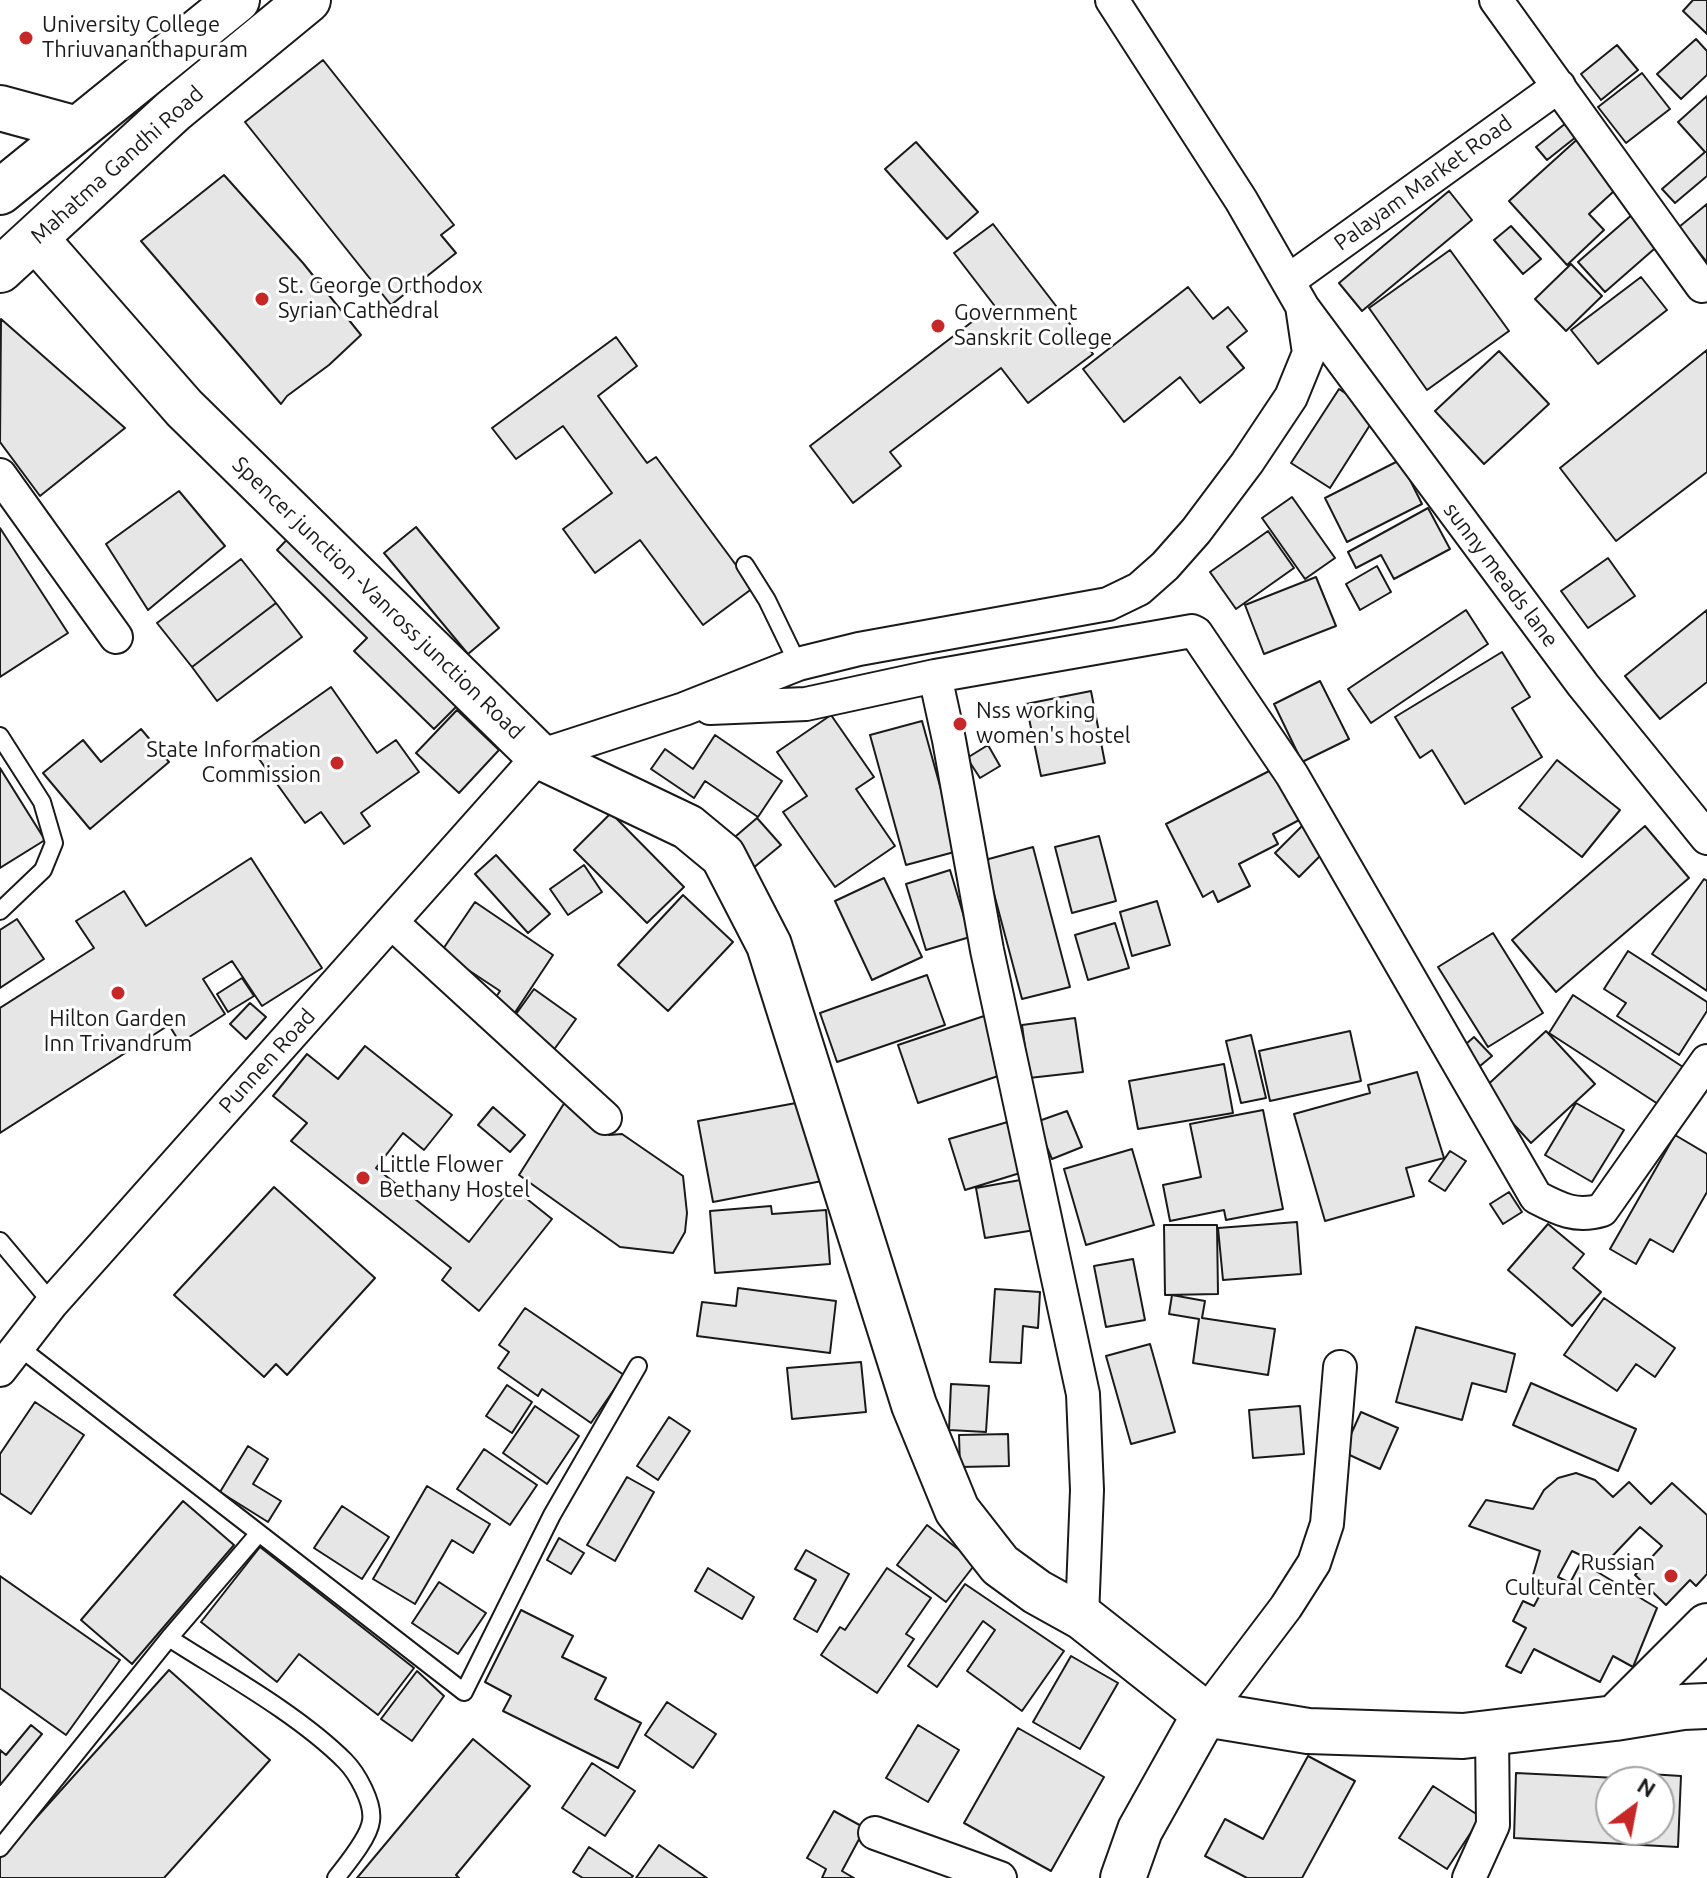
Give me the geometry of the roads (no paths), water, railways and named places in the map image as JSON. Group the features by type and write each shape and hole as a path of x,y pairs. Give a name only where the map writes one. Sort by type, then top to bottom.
{"street":[{"path":"0,192 237,0"},
{"name":"Mahatma Gandhi Road","path":"0,270 173,111 308,0"},
{"name":"Spencer junction -Vanross junction Road","path":"36,239 184,408 539,756 684,709 798,664 859,649 1108,604 1139,589 1165,566 1196,531 1291,397 1309,353 1295,294 1241,200 1112,0"},
{"path":"1496,0 1702,286"},
{"name":"Palayam Market Road","path":"1295,294 1559,86"},
{"path":"0,108 77,129"},
{"name":"sunny meads lane","path":"1295,294 1583,685 1707,838"},
{"path":"0,475 116,637"},
{"path":"684,709 806,704 935,676 1192,631 1292,775 1536,1197 1565,1213 1602,1210 1707,1061"},
{"path":"935,676 987,950 1083,1394 1087,1490 1082,1617"},
{"path":"539,756 688,827 723,856 769,945 914,1405 957,1510 1000,1565 1037,1592 1082,1617 1205,1714 1308,1731 1463,1736 1707,1706"},
{"name":"Punnen Road","path":"10,1358 52,1303 539,756"},
{"path":"391,922 605,1118"},
{"path":"1123,1878 1140,1830 1205,1714 1286,1607 1314,1563 1327,1524 1340,1367"},
{"path":"1615,1718 1707,1626"},
{"path":"1469,1878 1493,1825 1492,1733"},
{"path":"875,1833 1000,1878"}],"lane":[{"path":"745,565 767,600 798,664"},
{"path":"0,736 42,802 54,843 43,870 0,911"},
{"path":"0,1241 52,1303"},
{"path":"10,1358 259,1533 464,1692 552,1515 638,1366"},
{"path":"0,1848 169,1638 259,1533"},
{"path":"169,1638 312,1734 346,1762 364,1788 371,1821 356,1854 336,1878"}],"place":[{"name":"University College Thriuvananthapuram","path":"26,38"},
{"name":"St. George Orthodox Syrian Cathedral","path":"262,299"},
{"name":"Government Sanskrit College","path":"938,326"},
{"name":"Nss working women's hostel","path":"960,724"},
{"name":"State Information Commission","path":"337,763"},
{"name":"Hilton Garden Inn Trivandrum","path":"118,993"},
{"name":"Little Flower Bethany Hostel","path":"363,1178"},
{"name":"Russian Cultural Center","path":"1671,1576"}]}
